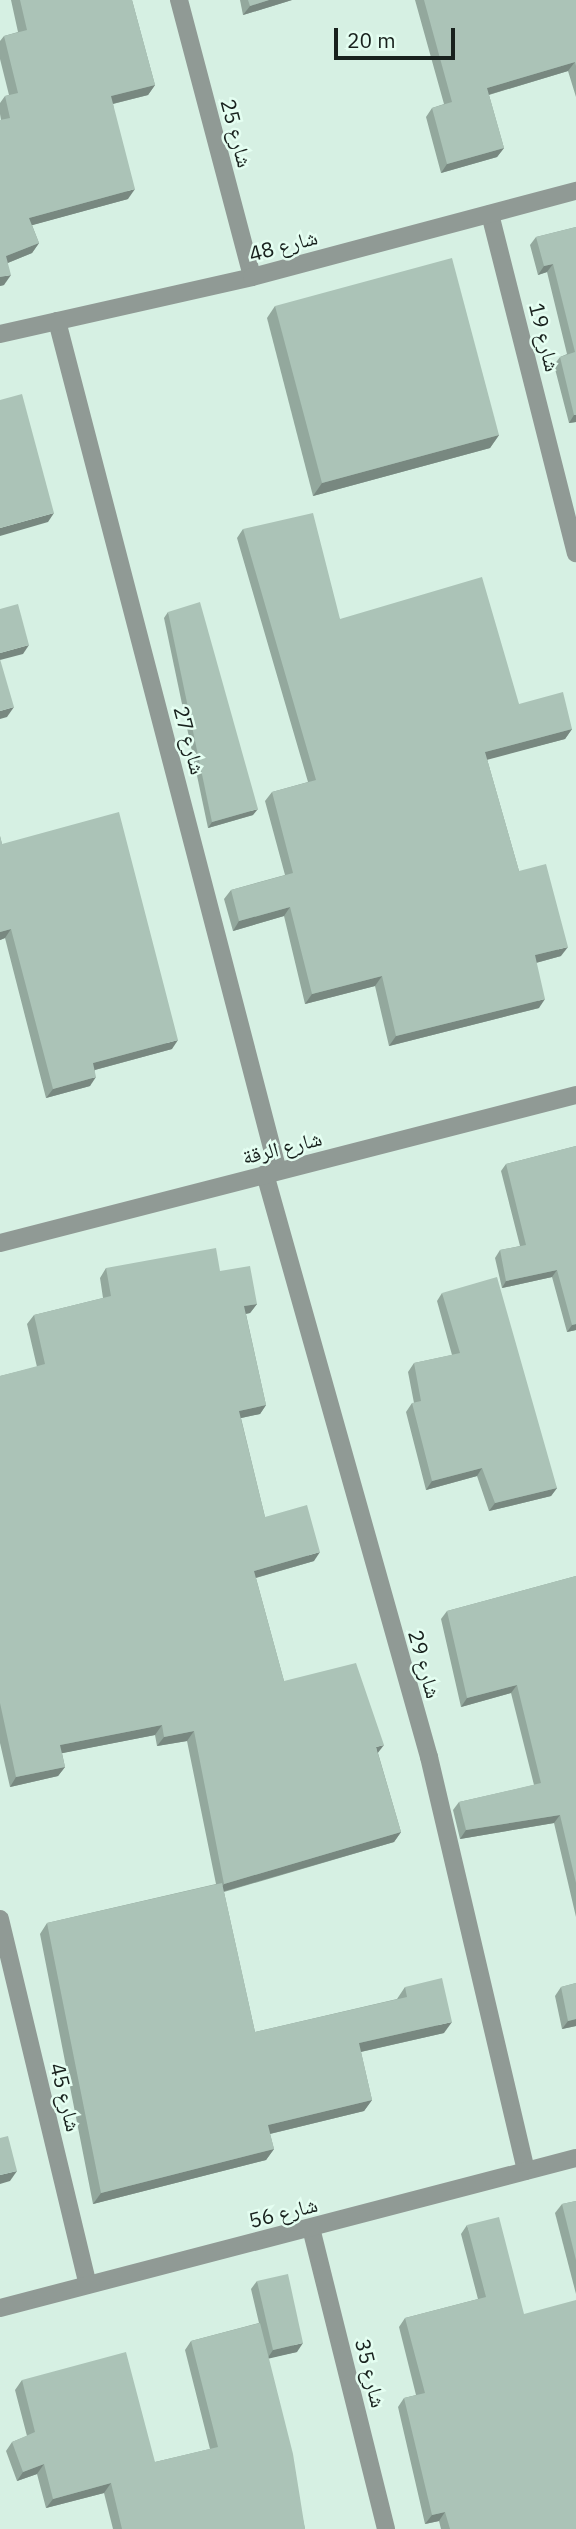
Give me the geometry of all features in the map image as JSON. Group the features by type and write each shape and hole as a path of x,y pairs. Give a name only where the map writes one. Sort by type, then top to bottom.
{"street":[{"name":"شارع 25","path":"179,0 252,277"},
{"name":"شارع 48","path":"0,334 252,277 576,191"},
{"name":"شارع 19","path":"490,214 576,553"},
{"name":"شارع 27","path":"57,321 272,1173"},
{"name":"شارع الرقة","path":"0,1243 576,1095"},
{"name":"شارع 29","path":"272,1173 429,1757 526,2171"},
{"name":"شارع 45","path":"0,1919 88,2285"},
{"name":"شارع 56","path":"0,2308 576,2158"},
{"name":"شارع 35","path":"312,2228 386,2529"}],"building":[{"path":"20,0 132,0 155,85 111,96 135,189 29,218 39,243 6,256 11,275 0,277 0,120 10,118 5,96 18,93 4,36 27,30"},
{"path":"248,0 269,0 250,6"},
{"path":"424,0 576,0 576,66 575,62 487,88 504,148 447,164 432,108 452,102"},
{"path":"576,227 576,415 574,415 560,357 575,352 553,264 544,266 536,237"},
{"path":"452,258 499,435 322,483 275,306"},
{"path":"22,394 54,513 0,528 0,400"},
{"path":"313,513 340,619 482,577 519,704 563,692 572,729 485,752 519,871 546,864 568,947 535,955 545,999 396,1036 382,976 312,994 290,907 239,921 231,890 293,873 272,792 316,780 243,529"},
{"path":"200,602 258,809 212,822 168,612"},
{"path":"18,604 29,645 0,653 0,609"},
{"path":"0,659 14,707 0,711"},
{"path":"119,812 178,1040 93,1063 96,1077 53,1089 11,929 0,932 0,836 2,844"},
{"path":"576,1146 576,1324 572,1325 557,1270 506,1281 500,1250 526,1245 506,1164"},
{"path":"216,1248 220,1271 250,1266 257,1304 244,1306 266,1405 239,1411 265,1517 307,1505 320,1552 254,1571 284,1681 356,1663 384,1745 376,1747 401,1832 224,1884 194,1731 164,1737 162,1725 60,1745 65,1767 16,1777 0,1703 0,1376 45,1364 34,1315 111,1296 106,1268"},
{"path":"497,1277 557,1488 495,1503 482,1468 432,1481 412,1403 421,1401 414,1363 460,1353 442,1293"},
{"path":"576,1576 576,1883 560,1815 466,1830 459,1802 541,1783 517,1685 467,1698 447,1611"},
{"path":"222,1883 255,2032 407,1997 405,1987 442,1978 452,2022 359,2043 372,2100 268,2125 274,2149 101,2193 47,1923"},
{"path":"576,1983 576,2019 568,2021 561,1987"},
{"path":"8,2136 17,2171 0,2175 0,2138"},
{"path":"576,2201 576,2260 562,2204"},
{"path":"499,2217 524,2314 576,2300 576,2529 450,2529 445,2512 432,2515 404,2398 425,2393 405,2318 486,2297 467,2225"},
{"path":"288,2274 303,2343 273,2350 257,2281"},
{"path":"260,2323 293,2454 305,2529 122,2529 111,2483 53,2499 44,2464 23,2472 12,2442 35,2432 22,2380 126,2352 155,2462 218,2447 191,2341"}]}
